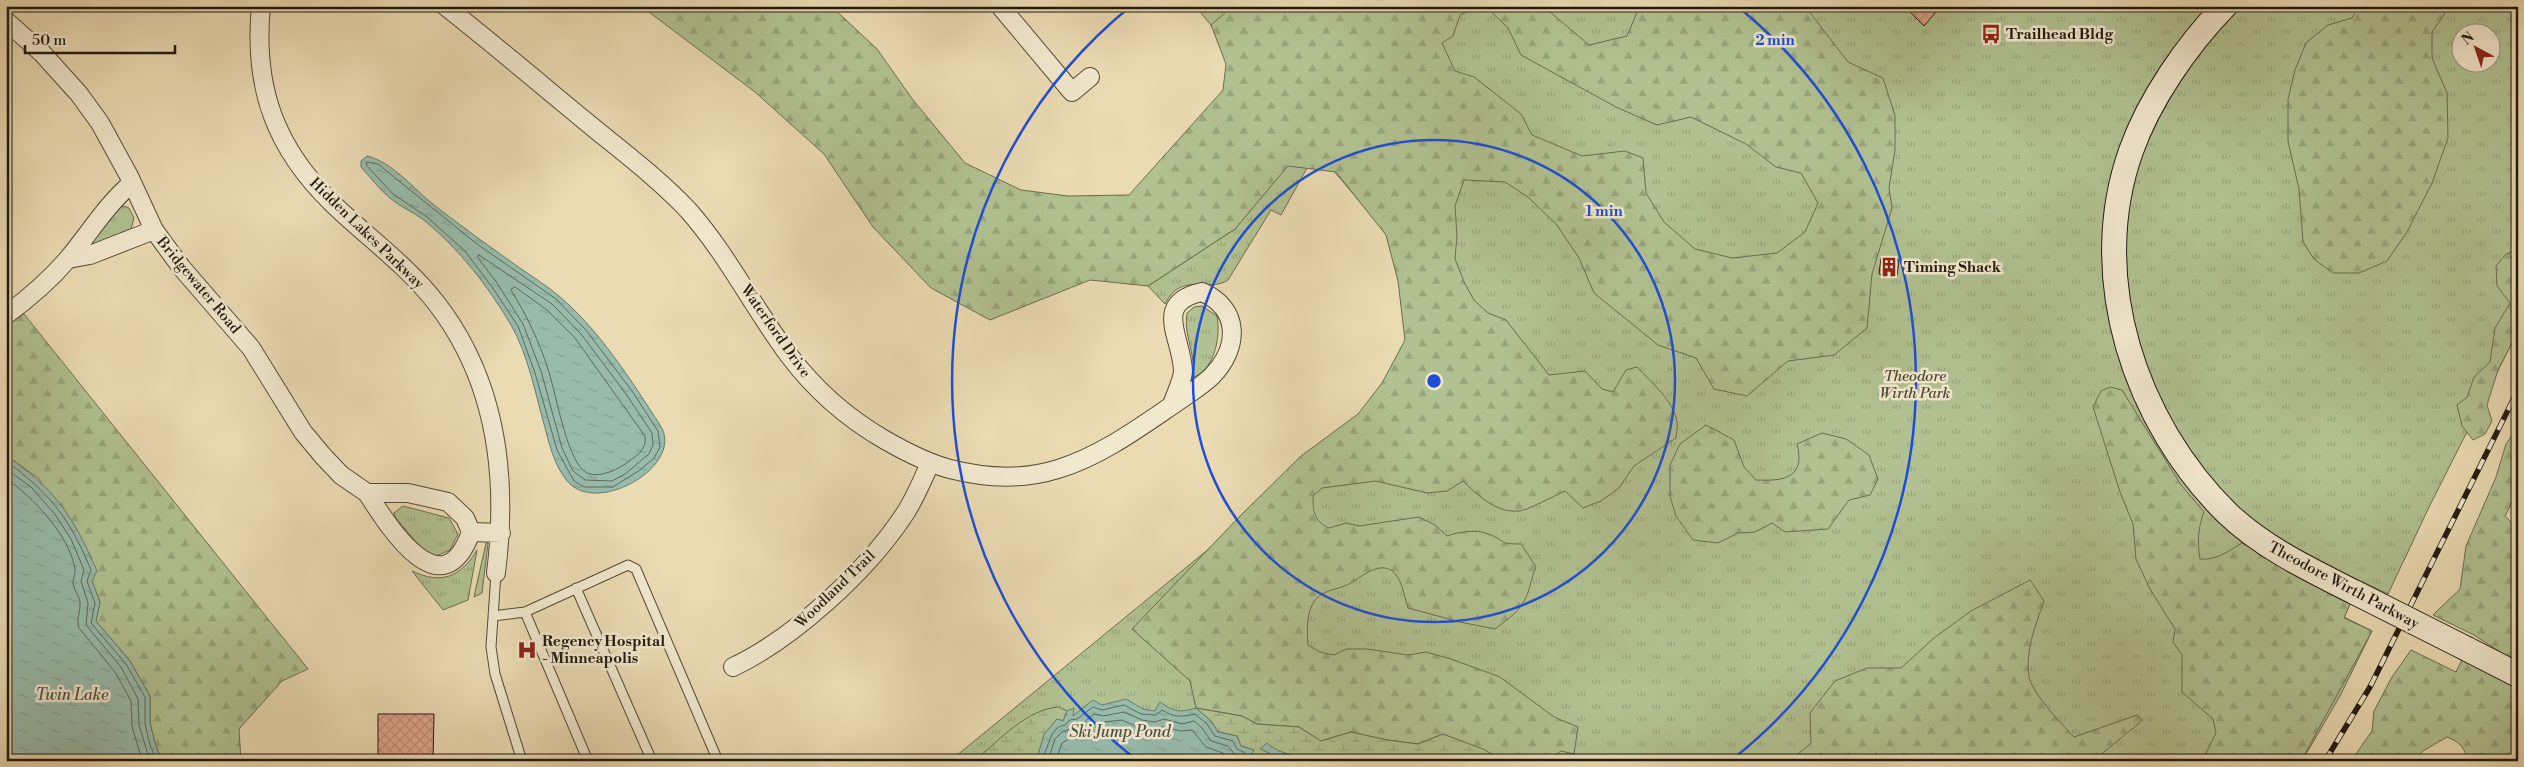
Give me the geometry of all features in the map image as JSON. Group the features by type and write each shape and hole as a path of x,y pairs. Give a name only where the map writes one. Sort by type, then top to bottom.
{"street":[{"name":"Hidden Lakes Parkway","path":"261,6 258,34 260,75 268,103 296,161 321,191 392,254 436,303 460,340 476,373 493,421 498,444 502,487 501,533 496,573"},
{"name":"Waterford Drive","path":"445,6 641,166 688,211 728,261 787,353 816,387 872,432 930,463 952,470 1002,477 1030,475 1057,469 1082,460 1117,441 1172,405 1210,379 1227,354 1233,324 1228,312 1212,297 1202,292 1183,299 1174,308 1172,323 1182,358 1183,374 1172,405"},
{"path":"1000,6 1072,92 1090,77"},
{"name":"Theodore Wirth Parkway","path":"2225,6 2194,43 2158,95 2140,126 2130,152 2121,189 2116,228 2114,273 2124,333 2133,367 2156,416 2191,472 2209,493 2247,530 2280,554 2518,676"},
{"name":"Bridgewater Road","path":"6,21 42,53 79,94 100,123 132,183 154,230 181,267 252,348 303,432 318,450 341,475 367,493 390,528 420,560 435,565 447,563 458,556 465,547 471,532"},
{"path":"6,315 41,288 68,259 116,197 132,183"},
{"path":"68,259 90,255 154,230"},
{"name":"Woodland Trail","path":"734,667 778,642 865,564 904,514 930,463"},
{"path":"367,493 408,493 448,502 458,510 471,532 501,533"}],"lane":[{"path":"493,616 526,612 628,564 636,568 718,761"},
{"path":"496,573 491,647 495,674 520,759"},
{"path":"576,588 652,761"},
{"path":"526,612 588,761"}],"green space":[{"path":"641,6 831,6 877,49 913,100 965,163 1021,190 1068,196 1129,195 1223,90 1226,64 1211,25 1233,6 1481,6 1460,15 1453,36 1442,43 1455,71 1474,77 1521,114 1532,135 1582,156 1625,151 1643,158 1646,193 1664,222 1695,249 1732,258 1777,253 1805,232 1818,203 1801,173 1776,167 1746,144 1691,117 1657,125 1616,107 1521,55 1508,28 1485,6 1543,6 1589,45 1627,36 1638,10 1647,6 1805,6 1848,62 1883,78 1895,116 1895,150 1889,188 1892,208 1872,274 1867,328 1834,355 1788,361 1747,396 1714,389 1696,358 1658,345 1594,293 1579,258 1557,225 1528,197 1505,182 1464,180 1455,206 1457,235 1455,259 1474,300 1488,313 1506,320 1549,375 1585,371 1602,389 1613,392 1626,370 1637,367 1667,399 1677,422 1676,438 1634,466 1619,488 1601,501 1583,508 1565,491 1523,510 1510,511 1488,502 1463,481 1447,491 1427,493 1376,481 1322,488 1313,496 1313,507 1317,519 1329,528 1346,523 1359,526 1419,517 1435,525 1447,536 1475,531 1486,533 1506,543 1521,544 1536,567 1528,593 1521,605 1495,629 1408,608 1400,582 1395,573 1386,568 1374,569 1345,586 1319,596 1315,600 1310,610 1307,628 1308,645 1320,652 1334,655 1346,649 1367,649 1408,655 1426,652 1451,659 1500,677 1554,717 1578,727 1574,754 1561,751 1546,761 1495,761 1495,756 1443,734 1418,744 1387,740 1351,732 1321,741 1299,727 1257,724 1242,716 1196,708 1190,681 1132,629 1240,516 1301,456 1358,414 1382,383 1405,340 1398,281 1386,235 1336,172 1288,166 1235,229 1148,286 1090,280 990,320 931,288 873,227 824,154 755,92"},
{"name":"Theodore Wirth Park","path":"1195,6 2518,6 2518,331 2430,505 2388,594 2361,581 2344,617 2372,631 2340,696 2302,761 950,761 1471,334"},
{"path":"2359,6 2450,6 2432,32 2432,58 2447,93 2448,138 2432,183 2407,232 2387,261 2359,273 2333,273 2314,259 2303,242 2299,189 2288,141 2288,99 2295,70 2306,43 2328,25 2352,18"},
{"path":"1288,165 1307,168 1281,215 1271,210 1228,280 1212,285 1195,284 1179,288 1165,304 1148,286 1235,229"},
{"path":"124,206 129,208 134,218 131,229 90,247 89,245 118,208"},
{"path":"2518,249 2518,331 2498,370 2487,405 2492,421 2485,434 2473,440 2462,426 2457,405 2467,397 2474,377 2490,362 2495,328 2510,303 2497,286 2496,266 2506,254"},
{"path":"1202,306 1217,316 1217,342 1212,359 1207,367 1194,377 1186,319 1187,313 1194,307"},
{"path":"24,314 308,669 282,681 239,729 241,761 162,761 150,723 150,696 130,661 96,621 100,602 92,581 39,479 6,455 6,325"},
{"path":"2110,387 2122,390 2181,485 2204,512 2199,535 2200,559 2216,557 2242,543 2350,604 2344,618 2372,631 2301,761 2202,761 2216,733 2213,719 2182,692 2182,655 2173,642 2175,629 2150,589 2136,559 2133,524 2120,492 2093,407 2101,391"},
{"path":"1706,425 1734,440 1744,467 1756,480 1775,480 1790,476 1798,465 1797,444 1822,433 1846,439 1869,455 1878,479 1870,495 1849,500 1828,529 1785,532 1772,523 1755,532 1738,533 1718,543 1693,540 1676,516 1670,496 1670,465 1680,444"},
{"path":"2518,427 2518,491 2505,516 2516,527 2518,526 2518,664 2474,635 2433,615 2460,589 2466,546 2496,477 2506,444"},
{"path":"403,506 449,518 458,534 450,550 436,556 425,553 395,517 394,513"},
{"path":"486,543 488,543 482,593 474,597"},
{"path":"477,550 468,600 443,610 412,571 432,577 441,578 449,576 464,567"},
{"path":"2030,580 2044,601 2030,647 2029,676 2035,691 2048,708 2074,737 2137,715 2143,720 2093,761 1790,761 1811,743 1810,713 1835,681 1867,668 1901,668 1934,638 1971,611"},
{"path":"2411,650 2456,672 2462,660 2518,689 2518,761 2471,761 2467,759 2460,745 2447,737 2423,751 2414,761 2351,761 2372,731 2374,711 2392,677"},
{"path":"1059,707 1067,711 1063,721 1057,719 1045,734 1038,755 1032,761 974,761 1014,727 1035,713"},
{"path":"1196,708 1242,716 1257,724 1299,727 1321,741 1351,732 1387,740 1418,744 1443,734 1483,749 1495,756 1495,761 1297,761 1291,755 1273,749 1269,753 1268,761 1254,761 1250,757 1254,750 1241,746 1237,736 1218,732 1211,721"}],"water":[{"path":"367,156 394,170 444,213 554,292 588,325 626,374 660,425 665,440 661,455 651,469 636,481 618,489 600,493 583,491 569,483 560,471 554,457 531,375 511,325 462,256 425,221 386,194 361,167 361,161"},
{"name":"Twin Lake","path":"6,455 24,468 51,493 71,519 88,551 97,571 92,581 100,602 96,621 130,661 150,696 150,723 162,761 6,761"},
{"name":"Ski Jump Pond","path":"1126,699 1143,709 1155,711 1160,702 1177,711 1196,708 1211,721 1218,732 1237,736 1241,746 1254,750 1250,757 1254,761 1032,761 1038,755 1044,734 1057,719 1063,721 1067,711 1074,708 1073,716 1093,700 1102,705"},
{"path":"1267,743 1297,761 1268,761 1269,753 1260,749"}],"building":[{"path":"1904,6 1941,6 1924,26"},
{"name":"Timing Shack","path":"1881,258 1899,260 1897,276 1879,274"},
{"path":"378,714 434,714 433,761 378,761"}],"railway":[{"path":"2325,761 2370,687 2518,390"}],"place":[{"name":"Trailhead Bldg","path":"1991,34"},
{"name":"Timing Shack","path":"1889,267"},
{"name":"Regency Hospital - Minneapolis","path":"527,650"}]}
